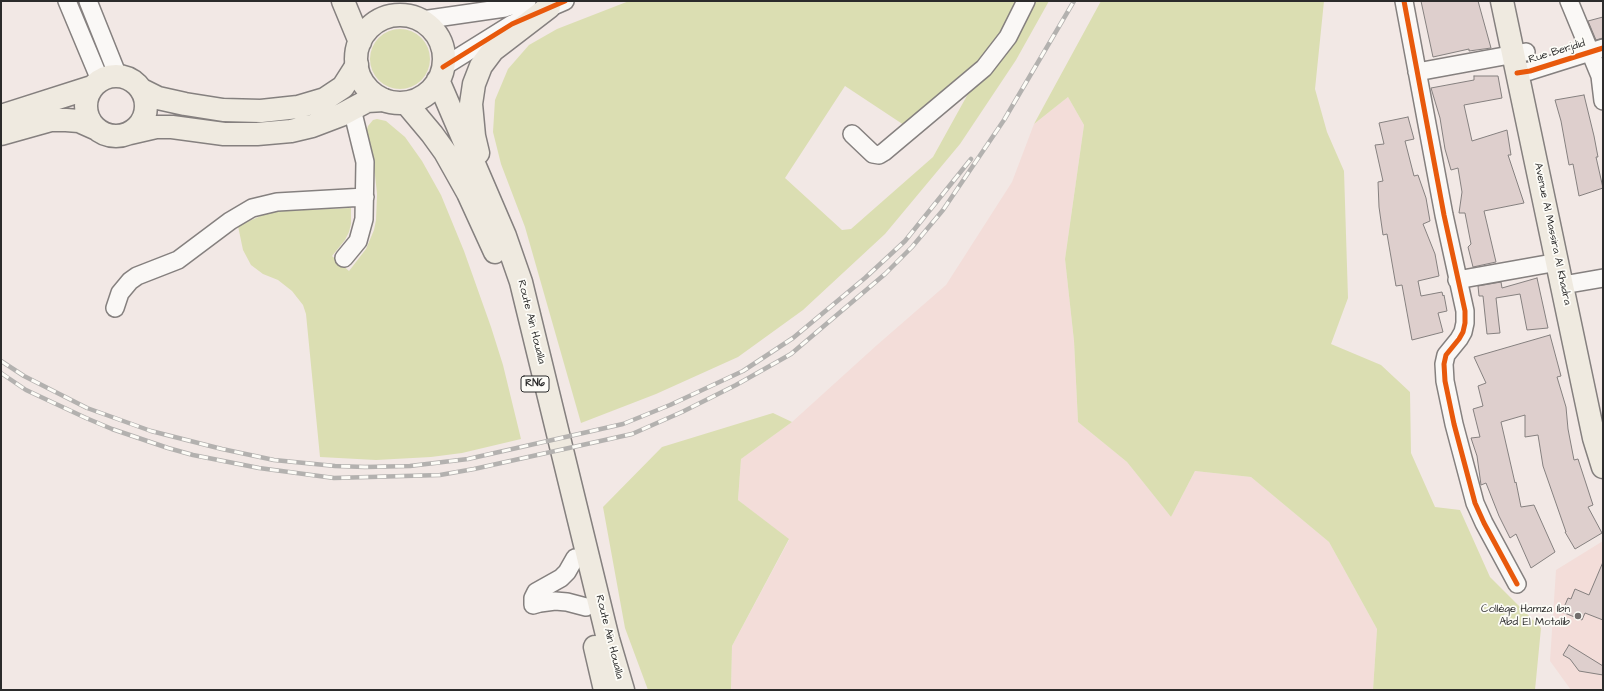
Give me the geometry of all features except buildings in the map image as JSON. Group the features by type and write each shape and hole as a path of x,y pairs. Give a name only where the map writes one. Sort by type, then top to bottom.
{"main road":[{"path":"343,1 360,42"},
{"name":"Avenue Al Massira Al Khadra","path":"1502,1 1521,63 1568,284 1603,426"},
{"name":"Avenue Al Massira Al Khadra","path":"1515,1 1521,63 1558,262 1568,284 1594,438 1603,467"},
{"path":"487,193 474,136 471,104 474,84 481,66 493,50 557,4"},
{"name":"RN6","path":"395,101 375,95 366,87 360,76 357,65 357,53 360,42 366,31 385,17 390,8 422,20 432,29 440,40 444,54 441,74"},
{"path":"142,90 158,98 223,110 262,111 298,107 325,99 343,87 357,65"},
{"path":"1,134 51,120 79,121 109,136 120,136 156,127 172,127 224,134 257,134 291,131 312,126 341,115 367,101 419,99 430,91 441,74"},
{"name":"Route Aïn Houalla","path":"441,74 487,193 508,242 521,282 608,639 623,690"},
{"path":"1,116 103,81 127,78 136,82 142,90 146,99 147,108 144,119 138,127 130,133"},
{"path":"97,129 92,125 87,116 86,105 88,96 103,81"},
{"name":"Route Aïn Houalla","path":"395,101 432,134 445,152 468,192 496,255 541,403 605,690"},
{"name":"RN6","path":"608,639 615,690"}],"street":[{"path":"67,1 103,81"},
{"path":"88,1 103,81"},
{"path":"422,20 505,8 527,1"},
{"path":"852,134 873,154 879,155 884,152 984,68 1008,37 1026,1"},
{"path":"1404,1 1444,215 1465,311 1465,322 1460,339 1446,355 1444,364 1445,381 1454,424 1475,503 1484,524 1517,584"},
{"path":"1569,1 1597,50 1603,101"},
{"path":"441,74 512,24 557,4"},
{"name":"Rue Berjdid","path":"1417,72 1521,63 1597,50"},
{"path":"344,258 358,241 364,219 364,155 352,109"},
{"path":"115,308 120,293 130,281 137,276 178,260 230,221 252,208 276,202 365,197"},
{"path":"1458,280 1558,262"},
{"path":"1568,284 1603,278"},
{"path":"576,558 561,578 536,592 533,598 533,605 554,601 567,602 586,607"}],"shaded area":[{"path":"1068,97 1084,125 1065,259 1074,341 1078,422 1127,462 1171,517 1195,471 1251,477 1329,542 1377,629 1373,690 731,690 732,646 789,540 738,500 741,459 792,422 946,285 1012,182 1034,124"},
{"name":"Collège Hamza Ibn Abd El Motalib","path":"1603,541 1603,690 1571,690 1550,661 1556,570"}],"green space":[{"path":"629,1 1021,1 1011,21 977,63 907,127 845,86 785,178 842,230 851,229 933,157 969,92 968,90 1032,1 1049,1 1016,60 960,144 885,234 803,310 738,357 656,394 581,423 525,227 501,164 493,132 495,100 508,69 529,45 557,29"},
{"path":"1101,1 1324,1 1315,89 1327,132 1344,171 1348,298 1331,344 1381,365 1410,392 1411,453 1435,507 1460,510 1490,577 1541,628 1535,690 1373,690 1377,629 1329,542 1251,477 1195,471 1171,517 1127,462 1078,422 1074,341 1065,259 1084,125 1068,97 1034,124"},
{"path":"394,29 406,29 417,34 425,42 430,53 428,71 417,84 406,89 394,89 383,84 375,76 370,65 370,53 375,42 383,34"},
{"path":"377,119 386,121 405,137 422,161 441,195 464,251 491,327 503,365 521,439 462,453 431,457 376,460 320,457 306,314 303,305 292,291 278,280 263,274 251,265 243,250 238,226 263,215 280,211 351,208 351,224 349,232 345,240 332,256 349,271 366,249 374,230 376,220 377,194 375,175 366,132 368,126 373,120"},
{"path":"773,413 792,422 741,459 738,500 789,539 732,646 731,690 648,690 625,628 603,507 662,447"}],"railway":[{"path":"1,373 26,390 86,418 112,429 168,448 193,455 259,468 334,478 440,475 474,469 632,434 682,412 736,385 791,354 885,274 912,247 943,210 1004,120 1074,1"},
{"path":"1,361 24,376 87,408 151,431 222,449 274,460 335,466 365,467 410,466 468,459 623,424 670,405 743,371 793,338 865,278 905,241 971,159"}],"cycle path":[{"path":"443,67 512,24 565,1"},
{"path":"1404,1 1444,215 1465,311 1463,332 1446,355 1444,364 1445,381 1454,424 1475,503 1484,523 1517,584"},
{"path":"1517,73 1530,71 1603,48"}],"place":[{"name":"Collège Hamza Ibn Abd El Motalib","path":"1578,616"}]}
